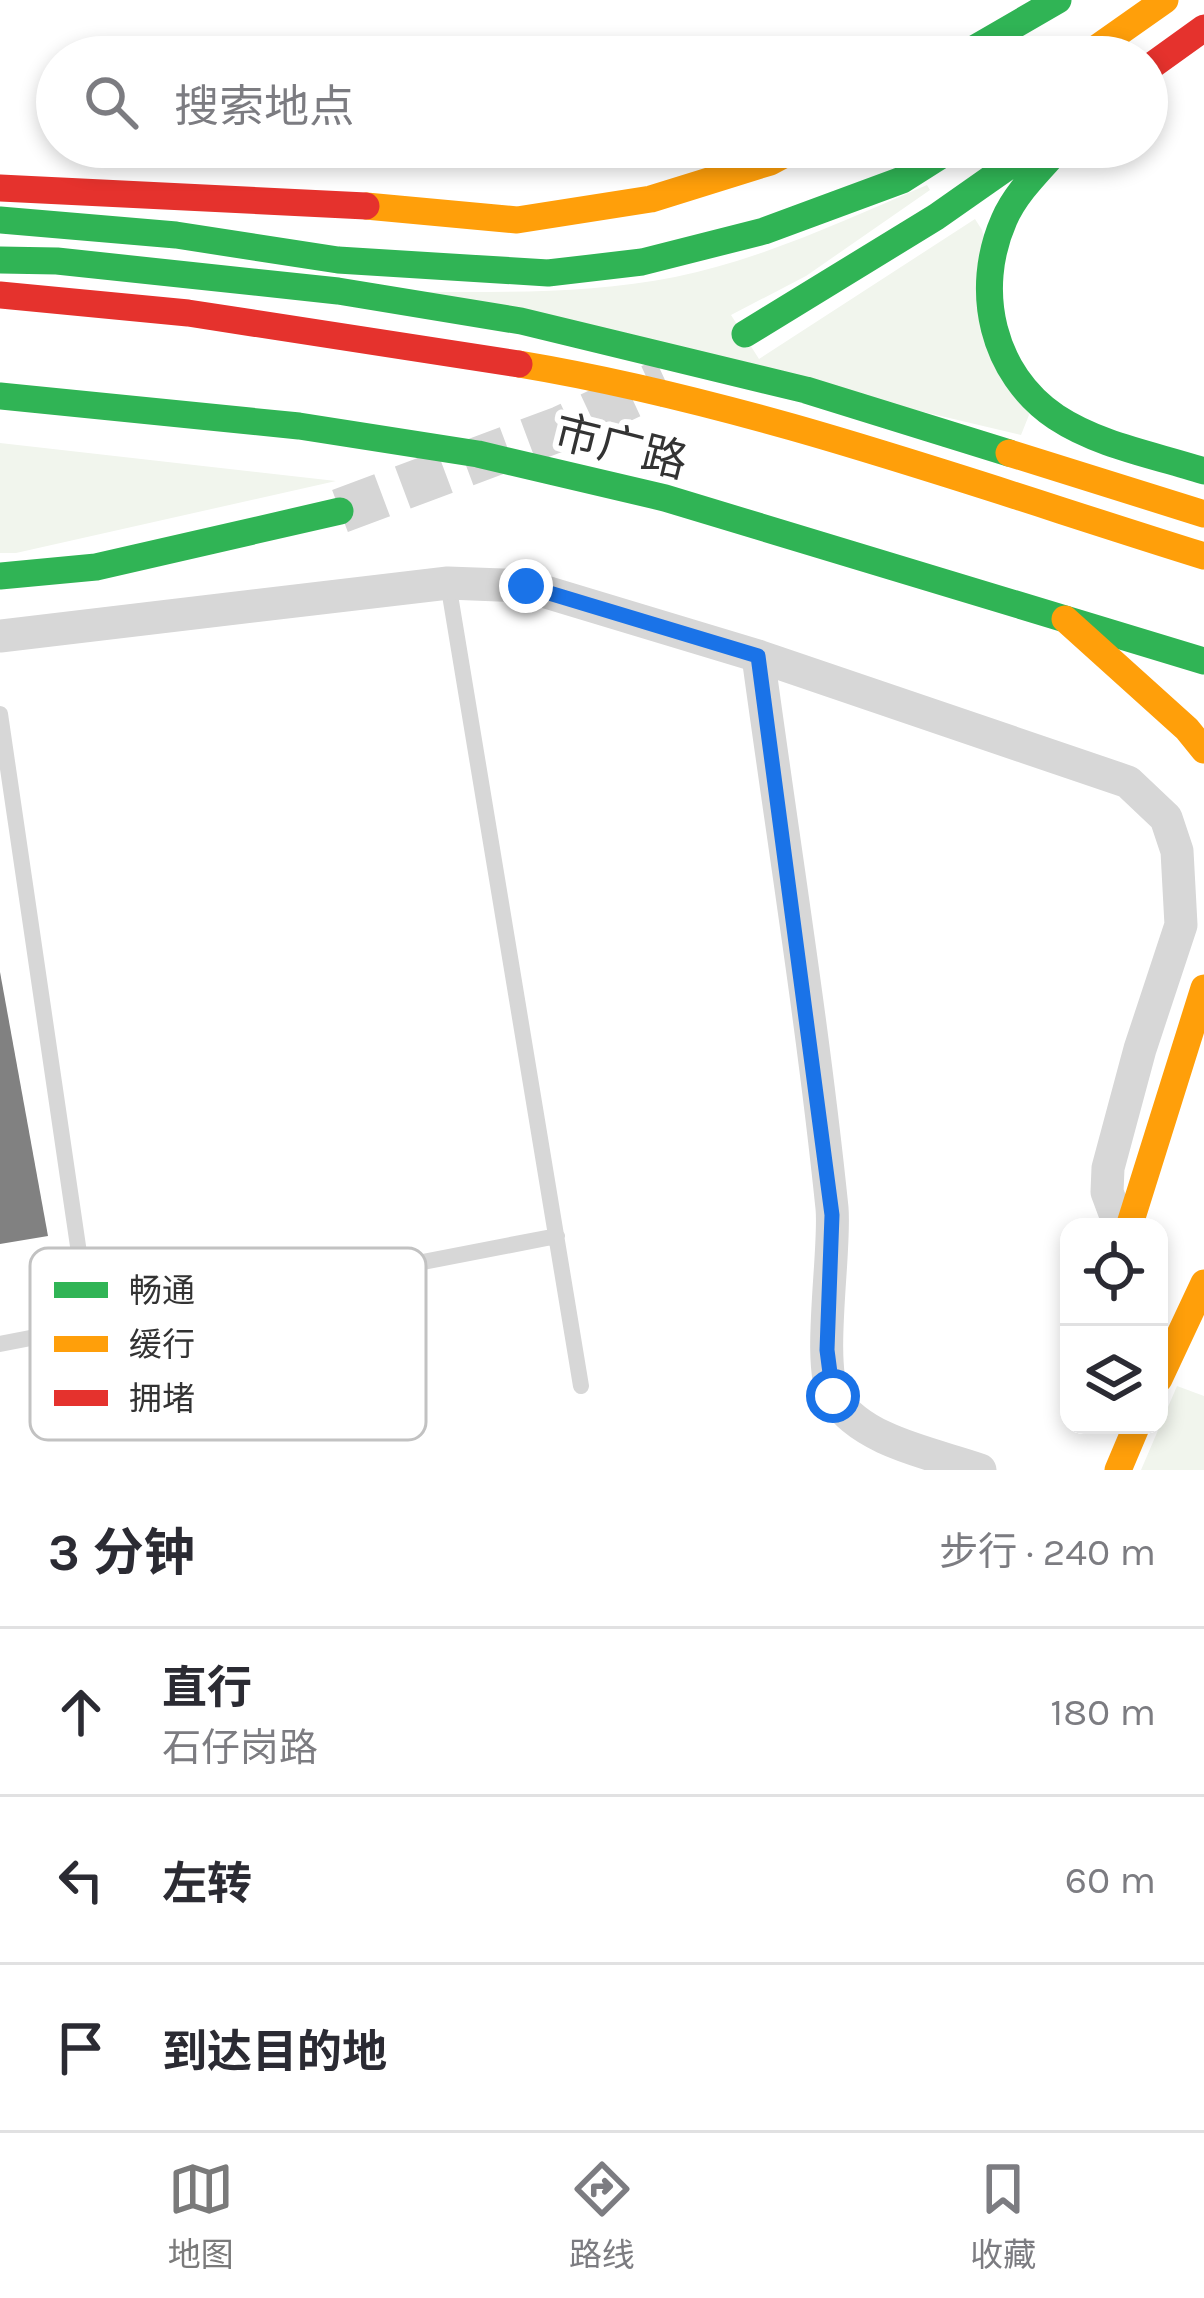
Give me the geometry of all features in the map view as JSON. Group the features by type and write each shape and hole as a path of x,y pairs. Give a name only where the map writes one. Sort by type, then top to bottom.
{"main road":[{"path":"996,36 1058,0"},
{"path":"1114,36 1165,0"},
{"path":"1168,53 1204,28"},
{"path":"0,188 388,207 517,220 651,199 753,168"},
{"path":"0,220 176,236 338,260 548,273 642,262 764,230 902,180 921,168"},
{"path":"746,334 936,217 1006,168"},
{"path":"1042,168 1004,220 988,273 995,339 1013,373 1054,416 1204,471"},
{"path":"0,260 57,260 338,290 521,321 806,390 1204,514"},
{"name":"市广路","path":"0,295 343,334 597,377 808,433 1204,556"},
{"name":"市广路","path":"0,396 299,426 478,454 665,498 1204,662"},
{"path":"0,576 96,567 340,511"},
{"path":"1063,616 1204,750"},
{"path":"1128,1218 1204,988"},
{"path":"1168,1360 1204,1283"},
{"path":"1118,1470 1133,1434"}],"street":[{"path":"0,636 448,583 526,586 758,656 1128,782 1166,818 1177,850 1181,925 1140,1048 1108,1168 1107,1192 1120,1218"},
{"path":"758,656 832,1215 827,1350 833,1396 853,1417 881,1435 980,1470"}],"lane":[{"path":"448,583 581,1386"},
{"path":"0,718 78,1248"},
{"path":"426,1262 557,1236"},
{"path":"0,1344 30,1339"}],"shaded area":[{"path":"927,185 930,190 806,276 731,315 759,359 975,219 982,230 1029,415 1021,435 416,292 578,289 675,277 772,249"},
{"path":"0,443 336,481 0,553"},
{"path":"1177,1386 1204,1396 1204,1470 1141,1470 1156,1434 1168,1434 1168,1407"}],"building":[{"path":"0,972 48,1236 0,1244"}],"tunnel":[{"path":"340,511 562,428 665,380"}],"traffic: fast":[{"path":"996,36 1058,0"},
{"path":"0,220 176,235 338,260 548,273 642,262 764,231 902,180 921,168"},
{"path":"745,334 936,217 1006,168"},
{"path":"1041,168 1015,200 995,247 990,302 1003,354 1034,399 1073,427 1109,443 1204,471"},
{"path":"0,260 57,261 338,291 521,321 806,390 1009,453"},
{"path":"0,396 299,426 478,454 665,498 1204,661"},
{"path":"0,576 96,567 340,511"}],"traffic: slow":[{"path":"1114,36 1165,0"},
{"path":"366,206 517,220 651,199 751,168"},
{"path":"519,364 779,423 1204,556"},
{"path":"1009,453 1204,514"},
{"path":"1065,619 1187,729 1204,750"},
{"path":"1132,1218 1204,988"},
{"path":"1168,1360 1204,1283"},
{"path":"1118,1470 1133,1434"}],"traffic: jam":[{"path":"1168,54 1204,28"},
{"path":"0,188 366,206"},
{"path":"0,295 188,313 519,364"}],"route":[{"path":"526,586 758,656 832,1215 827,1350 833,1396"}]}
